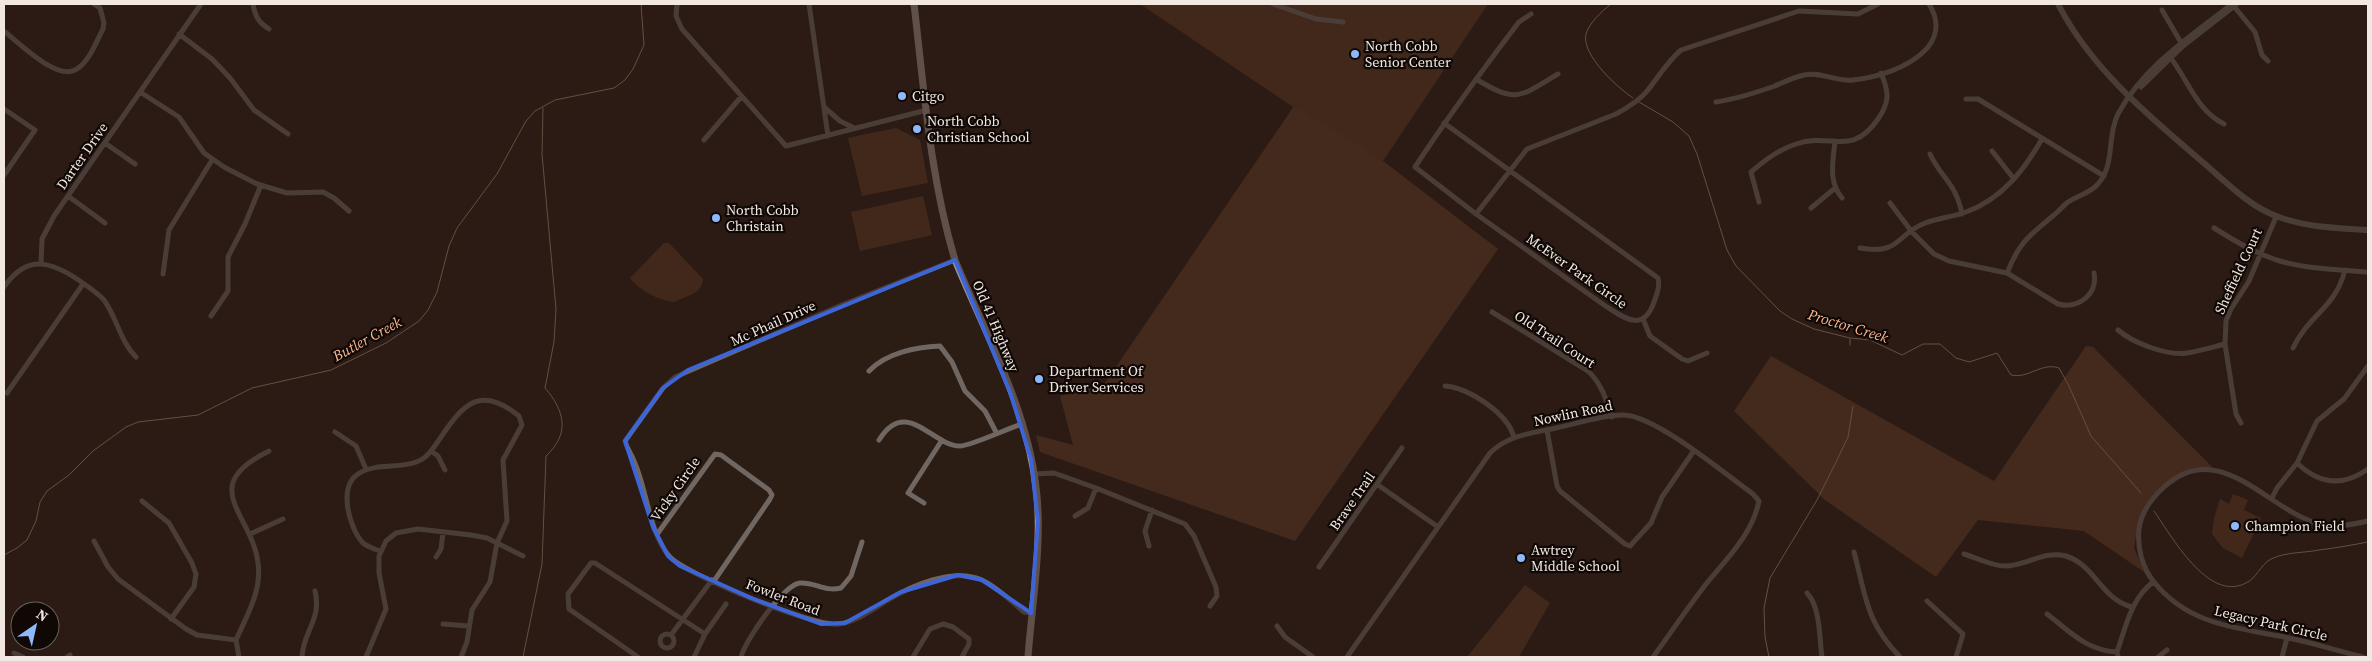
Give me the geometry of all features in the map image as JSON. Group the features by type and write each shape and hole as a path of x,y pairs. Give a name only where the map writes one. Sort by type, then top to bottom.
{"main road":[{"name":"Old 41 Highway","path":"914,4 941,205 955,260 1022,424 1034,474 1038,522 1028,657"}],"street":[{"path":"4,31 56,71 73,71 83,64 103,29 104,23 100,8 94,4"},
{"name":"Darter Drive","path":"41,263 42,238 68,196 201,4"},
{"path":"253,4 255,16 268,29"},
{"path":"677,4 676,16 682,29 786,146 927,110"},
{"path":"809,4 828,136"},
{"path":"1273,4 1316,19 1343,22"},
{"path":"1476,214 1527,149 1627,108 1648,91 1671,58 1691,45 1799,11 1858,14 1878,4"},
{"path":"1716,102 1746,96 1803,75 1852,80 1881,73 1918,58 1932,44 1936,23 1929,4"},
{"path":"2058,4 2082,42 2104,71 2130,98 2242,195 2276,217 2316,226 2368,230"},
{"path":"2007,273 2016,251 2024,240 2065,204 2096,187 2109,167 2113,129 2120,112 2130,98 2182,45 2234,4 2255,32 2262,55 2268,62"},
{"path":"2162,10 2182,45"},
{"name":"McEver Park Circle","path":"1531,14 1520,22 1476,79 1415,167 1476,214 1625,319 1639,321 1643,319"},
{"path":"179,34 212,59 230,78 254,110 288,134"},
{"path":"2169,57 2204,110 2209,116 2224,124"},
{"path":"1759,202 1751,172 1766,158 1797,144 1816,141 1855,141 1865,136 1884,111 1888,102 1888,94 1881,73"},
{"path":"1476,79 1498,92 1514,96 1526,92 1558,74"},
{"path":"140,92 179,117 204,153 212,160 261,186 287,193 323,192 334,198 349,211"},
{"path":"704,140 741,97"},
{"path":"1966,99 1978,100 2104,176"},
{"path":"823,107 840,121 855,128"},
{"path":"4,109 35,130 4,175"},
{"path":"1444,123 1658,278 1660,284 1652,309 1643,319 1650,336 1682,359 1688,360 1707,354"},
{"path":"1860,248 1881,250 1892,247 1924,223 1962,214 1981,206 2014,179 2026,166 2042,139"},
{"path":"1835,141 1832,171 1834,188 1842,198"},
{"path":"105,142 135,164"},
{"path":"1992,151 2014,179"},
{"path":"1930,154 1951,183 1960,202 1962,214"},
{"path":"163,274 169,230 212,160"},
{"path":"211,316 228,291 228,257 245,224 261,186"},
{"path":"1812,208 1834,188"},
{"path":"68,196 105,223"},
{"path":"1890,203 1927,249 1949,262 2007,273 2058,304 2066,306 2077,304 2092,292 2095,279 2094,273"},
{"name":"Sheffield Court","path":"2241,423 2236,414 2226,344 2228,315 2249,281 2276,217"},
{"path":"2214,228 2260,254 2300,265 2368,272"},
{"name":"Mc Phail Drive","path":"626,441 663,388 675,377 842,305 955,260"},
{"path":"4,287 16,273 41,263 61,268 103,299 128,349 136,357"},
{"path":"2293,348 2304,328 2330,304 2338,292 2344,270"},
{"path":"7,393 83,284"},
{"name":"Old Trail Court","path":"1492,312 1588,371 1603,392 1612,417"},
{"path":"2118,330 2137,343 2177,353 2186,353 2226,344"},
{"path":"869,371 876,363 913,348 940,346 952,362 965,391 985,411 996,432"},
{"path":"2272,498 2277,488 2296,463 2317,421 2344,399 2368,366"},
{"path":"1444,386 1458,388 1506,419 1514,438"},
{"path":"380,551 370,547 361,540 346,502 347,489 350,482 366,469 416,462 431,451 458,413 471,402 484,400 498,402 522,419 522,425 503,460 507,517 497,543 490,582 472,610 467,642 461,657"},
{"name":"Nowlin Road","path":"1347,657 1490,453 1500,443 1547,430 1622,415 1636,416 1655,424 1754,494 1759,500 1757,512 1746,536 1704,587 1654,657"},
{"path":"879,440 891,427 909,423 923,427 952,445 965,446 996,432 1022,424"},
{"path":"1547,430 1557,486 1560,491 1625,544 1630,546 1635,544 1651,522 1662,496 1693,452"},
{"path":"335,432 356,446 366,469"},
{"path":"924,503 908,493 942,440"},
{"name":"Fowler Road","path":"626,441 627,450 634,460 653,527 658,533 668,556 680,566 773,607 821,624 839,624 867,613 902,592 958,575 982,580 1024,612 1031,613"},
{"name":"Brave Trail","path":"1319,567 1402,448"},
{"path":"239,657 236,640 253,604 258,578 258,565 250,534 233,504 232,493 234,482 248,462 269,451"},
{"path":"431,451 440,459 445,470"},
{"name":"Vicky Circle","path":"658,533 715,454 721,456 769,490 770,499 713,580"},
{"path":"2296,463 2315,477 2327,481 2348,480 2368,469"},
{"name":"Legacy Park Circle","path":"2363,657 2287,638 2214,624 2177,605 2153,582 2146,571 2139,544 2140,524 2151,501 2167,484 2191,473 2224,472 2235,475 2296,514 2317,523 2342,526 2368,521"},
{"path":"1034,474 1054,473 1180,521 1190,530 1216,587 1217,596 1210,606"},
{"path":"1378,485 1438,527"},
{"path":"1075,516 1088,508 1096,488"},
{"path":"142,501 169,523 192,563 196,574 194,587 171,618"},
{"path":"1149,546 1145,531 1152,510"},
{"path":"250,534 283,519"},
{"path":"366,657 386,609 379,573 380,551 389,538 403,531 418,529 471,535 497,543 523,556"},
{"path":"436,557 441,549 443,532"},
{"path":"94,540 108,567 118,579 171,618 197,634 236,640"},
{"path":"741,657 781,594 797,583 806,583 826,589 841,588 851,576 862,542"},
{"path":"1854,552 1871,618 1881,636 1900,657"},
{"path":"1964,554 2004,566 2047,555 2065,556 2083,566 2109,596 2132,607"},
{"path":"638,657 570,612 567,601 568,594 587,565 595,563 705,634"},
{"path":"671,635 713,580"},
{"path":"2047,614 2090,647 2118,654 2132,607 2140,594 2153,582"},
{"path":"302,657 303,648 318,609 315,591"},
{"path":"1807,592 1811,597 1817,615 1822,657"},
{"path":"1926,601 1963,634 1956,657"},
{"path":"694,657 705,634 726,604"},
{"path":"443,624 468,626"},
{"path":"913,657 930,629 943,624 953,627 969,640 969,644 962,657"},
{"path":"1277,626 1286,637 1313,657"},
{"path":"2282,657 2287,638"},
{"path":"2158,657 2167,650"},
{"path":"14,653 23,657"}],"highlighted area":[{"path":"955,260 1010,392 1031,459 1038,522 1031,613 982,580 958,575 901,592 845,623 821,624 751,598 680,566 668,556 653,527 625,441 663,388 688,370"}],"shaded area":[{"path":"1140,4 1488,4 1383,161 1302,113"},
{"path":"1294,106 1383,161 1498,249 1295,541 1040,452 1036,435 1073,445 1060,396 1105,383"},
{"path":"896,128 920,140 928,183 862,196 848,138"},
{"path":"923,196 932,235 860,251 851,212"},
{"path":"664,243 669,243 703,279 697,291 674,302 650,294 630,278"},
{"path":"2086,346 2093,347 2217,472 2194,470 2154,495 2139,518 2134,548 2144,572 2084,531 1978,520 1936,577 1825,500 1734,411 1771,356 1994,481"},
{"name":"Champion Field","path":"2233,494 2248,500 2244,510 2261,518 2242,558 2223,548 2212,534 2214,518 2220,499 2229,504"},
{"path":"1525,585 1550,603 1519,657 1467,657"}],"waterway":[{"name":"Butler Creek","path":"4,555 27,540 36,521 40,502 47,491 69,475 93,451 126,427 138,422 198,415 252,388 331,370 386,343 419,321 428,310 437,292 449,246 457,228 497,174 526,121 535,111 555,100 614,88 625,80 633,69 644,45 641,4"},
{"name":"Proctor Creek","path":"1611,4 1590,26 1586,34 1586,42 1589,51 1602,70 1633,98"},
{"name":"Proctor Creek","path":"1639,102 1673,122 1689,136 1697,154 1727,250 1736,266 1780,311 1814,329 1850,338 1870,340 1902,355 1923,344 1940,344 1956,358 1969,362 1997,353 2011,375 2024,375 2046,367 2059,368 2091,436 2141,493"},
{"path":"523,657 542,564 546,456 554,448 562,431 562,422 557,405 545,388 554,342 556,309 542,154 543,108"},
{"name":"Proctor Creek","path":"1850,339 1850,345"},
{"path":"1769,657 1765,637 1764,608 1770,578 1817,500 1837,460 1848,437 1853,406"},
{"name":"Proctor Creek","path":"2154,511 2192,564 2218,584 2232,587 2250,581 2267,562 2276,557 2368,542"}],"place":[{"name":"North Cobb Senior Center","path":"1355,54"},
{"name":"Citgo","path":"902,96"},
{"name":"North Cobb Christian School","path":"917,129"},
{"name":"North Cobb Christain","path":"716,218"},
{"name":"Department Of Driver Services","path":"1039,379"},
{"name":"Champion Field","path":"2235,526"},
{"name":"Awtrey Middle School","path":"1521,558"}]}
